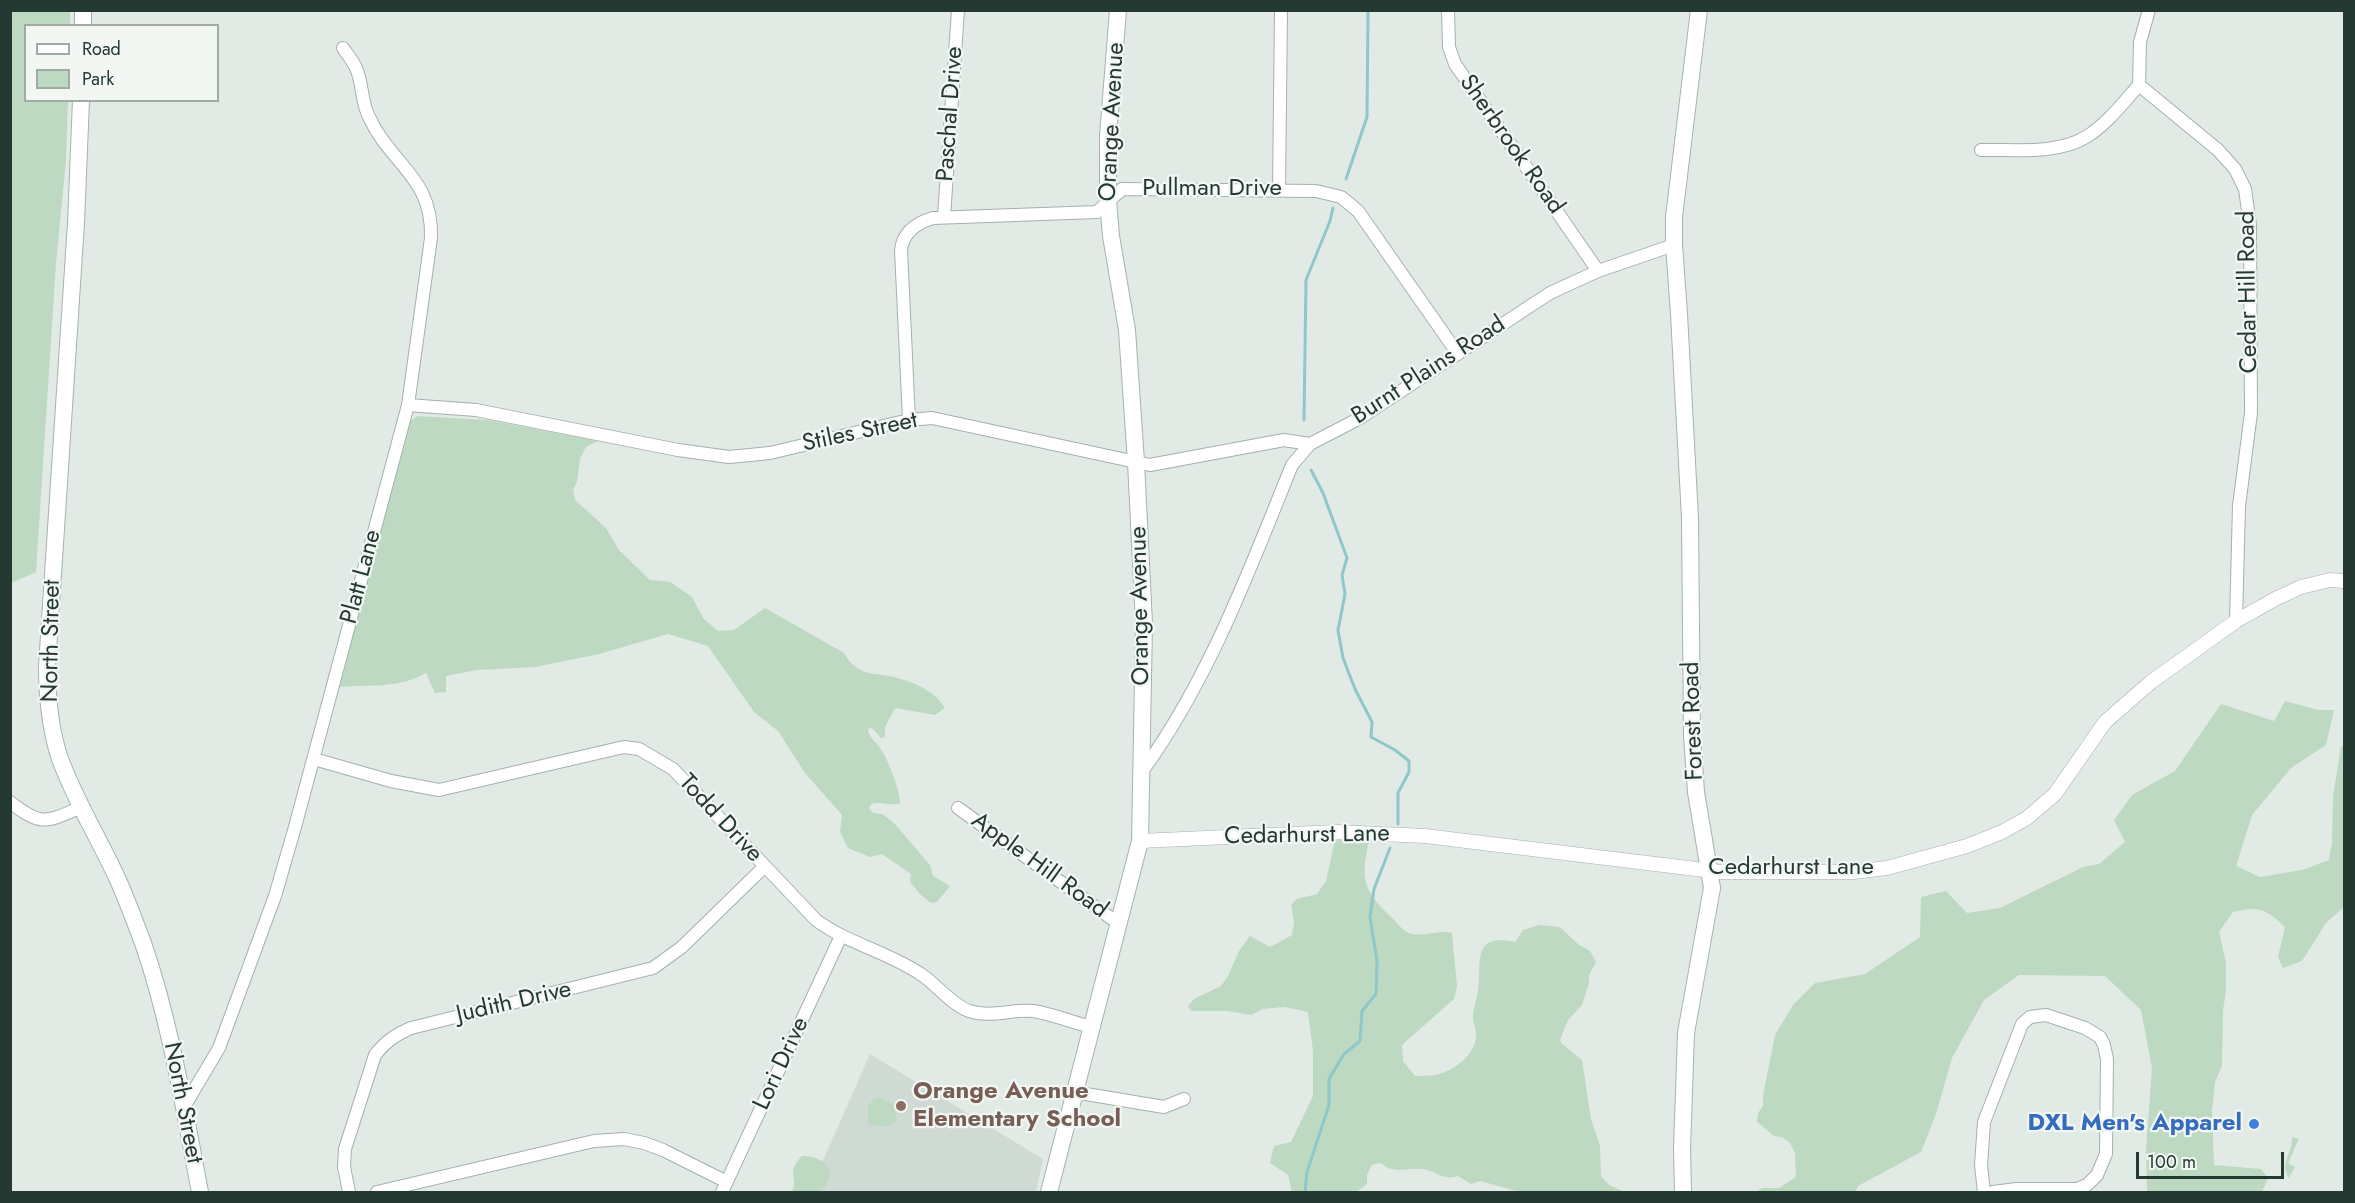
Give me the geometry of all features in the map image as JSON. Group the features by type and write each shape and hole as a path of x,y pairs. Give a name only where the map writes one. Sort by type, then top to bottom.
{"main road":[{"name":"Orange Avenue","path":"1049,1192 1140,841 1144,624 1136,462 1127,330 1111,236 1108,201 1108,136 1119,10"},
{"path":"1674,245 1674,217 1700,10"},
{"name":"North Street","path":"81,102 78,192 47,684 52,725 69,781 117,879 144,947 168,1028 200,1192"},
{"name":"Forest Road","path":"1674,245 1690,518 1692,735 1696,792 1712,888 1686,1033 1682,1149 1683,1192"}],"street":[{"name":"Paschal Drive","path":"944,217 958,10"},
{"path":"1279,190 1281,10"},
{"name":"Sherbrook Road","path":"1448,10 1449,47 1455,64 1598,271"},
{"path":"1981,150 2055,147 2072,144 2087,137 2139,85 2140,42 2149,10"},
{"name":"Platt Lane","path":"184,1107 219,1048 275,896 314,759 408,405 431,238 430,213 417,182 372,123 364,107 356,68 343,48"},
{"name":"Cedar Hill Road","path":"2139,85 2218,150 2235,169 2245,189 2250,225 2251,413 2239,506 2236,621"},
{"name":"Pullman Drive","path":"909,420 902,245 913,227 926,220 944,217 1097,212 1122,189 1326,191 1349,202 1358,211 1458,354"},
{"name":"Burnt Plains Road","path":"1140,774 1155,754 1216,646 1292,465 1310,444 1360,418 1534,303 1598,271 1674,245"},
{"name":"Stiles Street","path":"408,405 476,410 678,450 729,457 770,453 909,420 932,418 1150,465 1284,440 1310,444"},
{"name":"Cedarhurst Lane","path":"1140,841 1337,832 1403,835 1735,872 1854,872 1887,868 1918,861 2002,832 2027,818 2055,794 2106,722 2127,701 2236,621 2301,587 2330,580 2344,581"},
{"name":"Todd Drive","path":"314,759 391,781 439,790 615,748 632,747 652,755 673,769 816,920 841,936 908,966 923,975 961,1007 970,1011 992,1014 1035,1011 1091,1027"},
{"path":"10,801 30,817 43,820 54,819 82,807"},
{"name":"Apple Hill Road","path":"958,808 1119,924"},
{"name":"Judith Drive","path":"349,1192 344,1167 345,1149 375,1056 385,1043 411,1028 653,968 682,947 765,866"},
{"name":"Lori Drive","path":"725,1187 841,936"},
{"path":"1984,1192 1981,1139 1987,1112 2020,1029 2027,1019 2042,1015 2055,1017 2094,1032 2102,1041 2106,1054 2105,1160 2101,1170 2093,1180 2078,1191 1993,1192"},
{"path":"1074,1092 1164,1107 1184,1099"},
{"path":"377,1192 594,1141 624,1139 663,1150 725,1187"}],"shaded area":[{"name":"Orange Avenue Elementary School","path":"870,1054 1043,1159 1036,1192 809,1192"}],"green space":[{"path":"10,11 70,11 70,24 24,24 24,102 68,102 66,160 56,263 36,572 11,583"},
{"path":"417,416 487,420 598,441 586,447 580,459 577,482 573,490 575,500 606,528 619,550 650,580 670,582 692,597 703,618 718,631 734,630 765,608 844,653 853,665 863,671 910,682 926,690 940,701 945,708 935,715 895,708 885,727 885,737 881,738 872,728 868,729 870,736 889,764 900,798 900,803 875,803 869,808 873,813 882,814 893,822 930,865 933,876 950,886 937,902 931,903 920,894 910,882 911,874 882,854 870,857 848,848 840,832 842,815 805,773 778,731 754,712 708,646 668,634 599,654 535,667 476,670 446,676 446,692 435,693 426,673 394,684 340,687 403,428"},
{"path":"2285,701 2318,710 2334,710 2326,745 2291,768 2252,815 2236,866 2260,877 2302,870 2329,860 2332,842 2333,796 2341,747 2344,745 2344,907 2326,923 2302,961 2283,968 2278,957 2285,927 2266,912 2249,909 2233,912 2219,932 2226,963 2226,992 2223,1010 2222,1066 2215,1082 2212,1112 2214,1165 2261,1169 2268,1178 2262,1192 2147,1192 2146,1149 2152,1068 2141,1010 2105,976 2019,975 1984,1000 1952,1058 1936,1114 1921,1152 1858,1186 1855,1192 1756,1192 1762,1188 1779,1188 1796,1177 1795,1153 1790,1143 1782,1137 1774,1136 1757,1122 1758,1113 1763,1106 1763,1095 1775,1035 1793,1005 1815,983 1865,974 1920,937 1921,897 1946,891 1967,913 2000,908 2083,867 2099,864 2125,842 2114,820 2132,795 2175,771 2221,704 2274,721"},
{"path":"1335,840 1369,841 1365,874 1369,890 1381,907 1405,931 1418,935 1452,933 1457,986 1454,999 1402,1045 1403,1061 1415,1076 1445,1072 1463,1060 1472,1049 1476,1034 1473,1014 1478,991 1480,960 1485,946 1501,940 1515,942 1523,930 1539,925 1560,927 1578,944 1590,951 1596,962 1589,975 1589,983 1582,1005 1568,1020 1560,1040 1582,1060 1591,1119 1600,1146 1601,1176 1609,1185 1625,1192 1520,1192 1480,1181 1471,1184 1458,1176 1444,1177 1422,1169 1391,1169 1381,1163 1372,1165 1367,1175 1367,1184 1356,1192 1292,1192 1288,1175 1270,1163 1274,1146 1291,1142 1313,1096 1313,1051 1308,1012 1284,1007 1263,1009 1251,1015 1228,1011 1191,1011 1188,1006 1194,999 1221,986 1239,951 1250,936 1270,947 1292,935 1294,922 1291,905 1297,899 1317,894 1326,881"},
{"path":"879,1098 893,1103 897,1120 891,1125 868,1125 868,1106 874,1099"},
{"path":"2292,1137 2299,1139 2288,1163 2295,1167 2289,1178 2285,1168"},
{"path":"802,1156 818,1159 828,1167 829,1178 820,1192 792,1192 794,1166"}],"waterway":[{"path":"1346,179 1367,117 1368,10"},
{"path":"1304,420 1306,280 1333,208"},
{"path":"1311,470 1323,493 1347,558 1342,575 1345,594 1338,630 1343,658 1355,689 1372,722 1371,737 1395,750 1409,761 1409,772 1398,793 1398,824"},
{"path":"1305,1192 1307,1172 1329,1105 1329,1079 1344,1054 1360,1041 1362,1011 1376,994 1377,961 1370,917 1374,889 1390,848"}],"place":[{"name":"Orange Avenue Elementary School","path":"901,1106"},
{"name":"DXL Men's Apparel","path":"2254,1124"}]}
